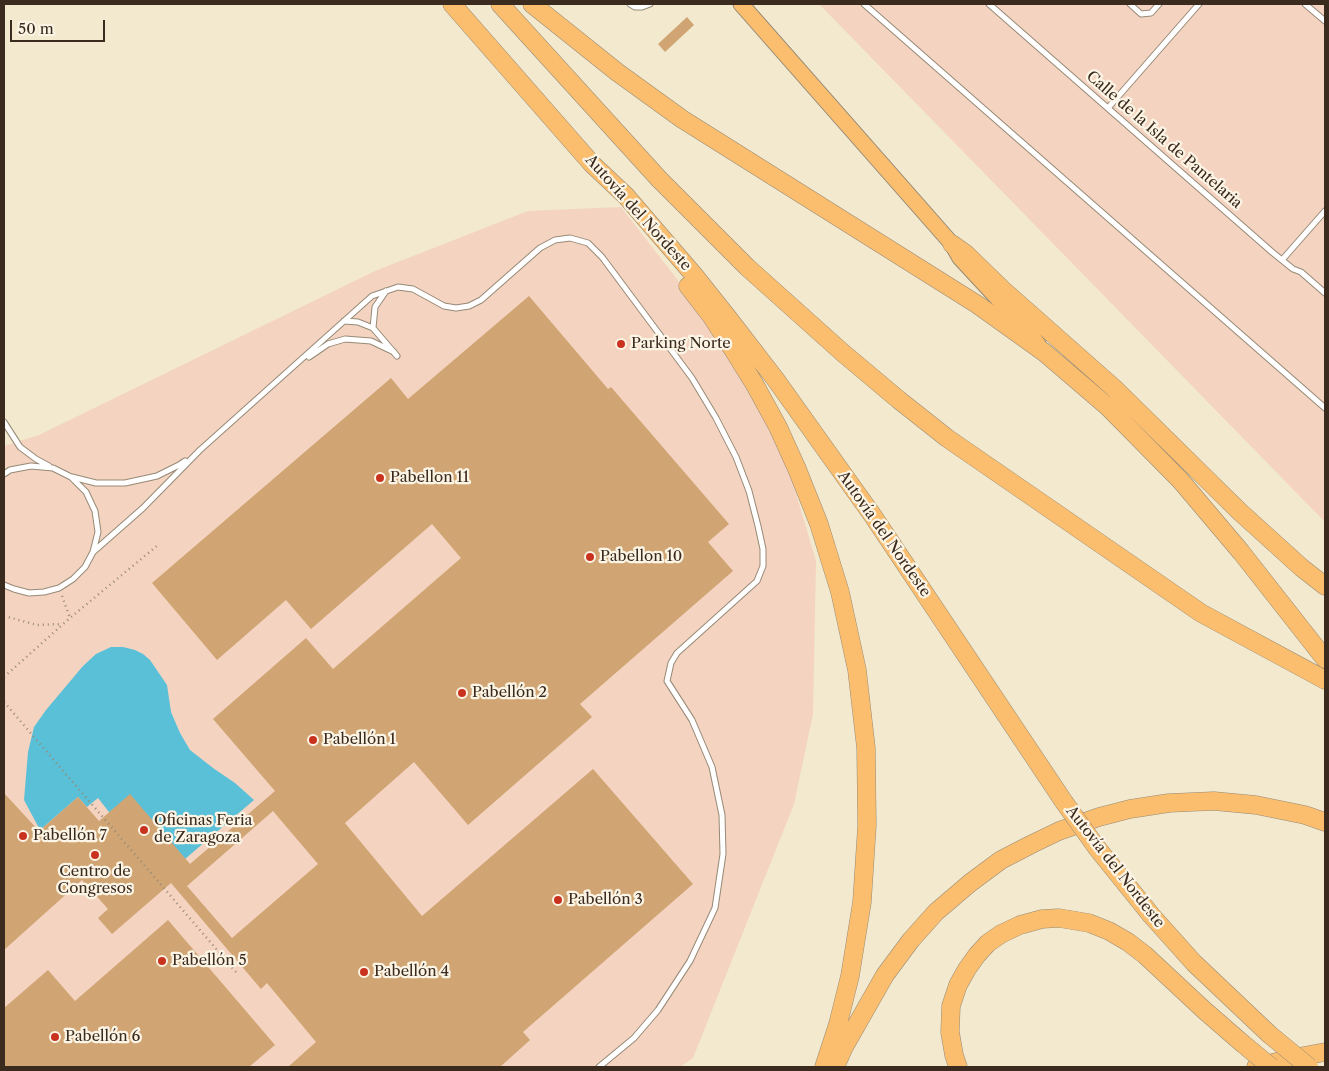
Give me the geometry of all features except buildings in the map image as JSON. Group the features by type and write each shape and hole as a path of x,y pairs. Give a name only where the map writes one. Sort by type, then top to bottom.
{"highway":[{"name":"Autovía del Nordeste","path":"452,4 592,164 626,196 694,275 776,380 873,516 1064,802 1151,915 1218,987 1269,1034 1309,1067"},
{"path":"500,4 659,179 740,260 843,353 899,400 955,444 1201,613 1325,680"},
{"path":"532,4 617,72 682,119 978,305 1045,353 1114,413 1181,481 1241,552 1325,659"},
{"path":"592,164 615,199 712,317 755,385 797,469 819,524 840,592 857,670 865,739 867,825 862,902 850,976 838,1024 824,1067"},
{"path":"952,244 966,254 1009,296 1114,388 1239,511 1302,568 1325,586"},
{"path":"835,1067 867,1006 911,940 936,912 970,883 1001,860 1032,844 1060,831 1099,817 1130,809 1169,803 1214,801 1256,805 1305,815 1325,822"},
{"path":"958,1067 950,1032 951,1006 958,985 967,969 988,943 1002,934 1020,925 1042,919 1059,918 1089,923 1109,931 1128,942 1146,955 1204,1010 1271,1067"},
{"path":"1256,1067 1325,1053"},
{"path":"1289,1067 1325,1053"}],"main road":[{"path":"741,4 952,244 960,258 1024,327 1045,353"}],"lane":[{"path":"630,4 642,8 650,4"},
{"path":"864,4 1325,408"},
{"name":"Calle de la Isla de Pantelaria","path":"989,4 1282,260 1293,269 1301,272 1325,293"},
{"path":"1130,4 1141,14 1151,13 1159,4"},
{"path":"1108,108 1199,4"},
{"path":"1306,4 1325,21"},
{"path":"1282,260 1325,211"},
{"path":"93,552 143,508 200,450 372,296 398,287 413,289 444,306 456,308 469,306 481,300 540,248 555,240 570,238 588,243 602,257 692,378 716,418 736,457 749,491 763,549 763,566 756,581 677,653 671,663 667,681 692,720 712,767 722,815 723,854 715,908 690,961 658,1010 634,1038 599,1067"},
{"path":"373,328 375,307 386,290"},
{"path":"296,365 328,344 345,339 371,341 396,354 373,328 358,322 344,321"},
{"path":"4,422 16,442 28,454 71,477 96,483 126,483 156,476 180,465 200,450"},
{"path":"4,474 10,470 31,466 53,468"},
{"path":"4,585 14,590 44,592 59,588 73,579 85,567 93,552 98,532 95,511 86,492 71,477"}],"path":[{"path":"4,677 70,618 158,545"},
{"path":"59,588 70,618"},
{"path":"4,616 37,625 64,624"},
{"path":"4,702 236,972"}],"shaded area":[{"path":"819,4 1325,4 1325,522"},
{"path":"621,207 767,395 816,561 813,714 794,804 693,1058 680,1067 4,1067 4,446 39,435 375,271 528,211"}],"water":[{"path":"111,647 135,650 150,660 167,685 171,712 190,750 235,783 254,800 185,859 109,812 98,798 87,807 78,797 40,830 24,800 28,752 34,727 83,666 96,654"}],"place":[{"name":"Parking Norte","path":"621,344"},
{"name":"Pabellon 11","path":"380,478"},
{"name":"Pabellon 10","path":"590,557"},
{"name":"Pabellón 2","path":"462,693"},
{"name":"Pabellón 1","path":"313,740"},
{"name":"Oficinas Feria de Zaragoza","path":"144,830"},
{"name":"Pabellón 7","path":"23,836"},
{"name":"Centro de Congresos","path":"95,855"},
{"name":"Pabellón 3","path":"558,900"},
{"name":"Pabellón 5","path":"162,961"},
{"name":"Pabellón 4","path":"364,972"},
{"name":"Pabellón 6","path":"55,1037"}]}
